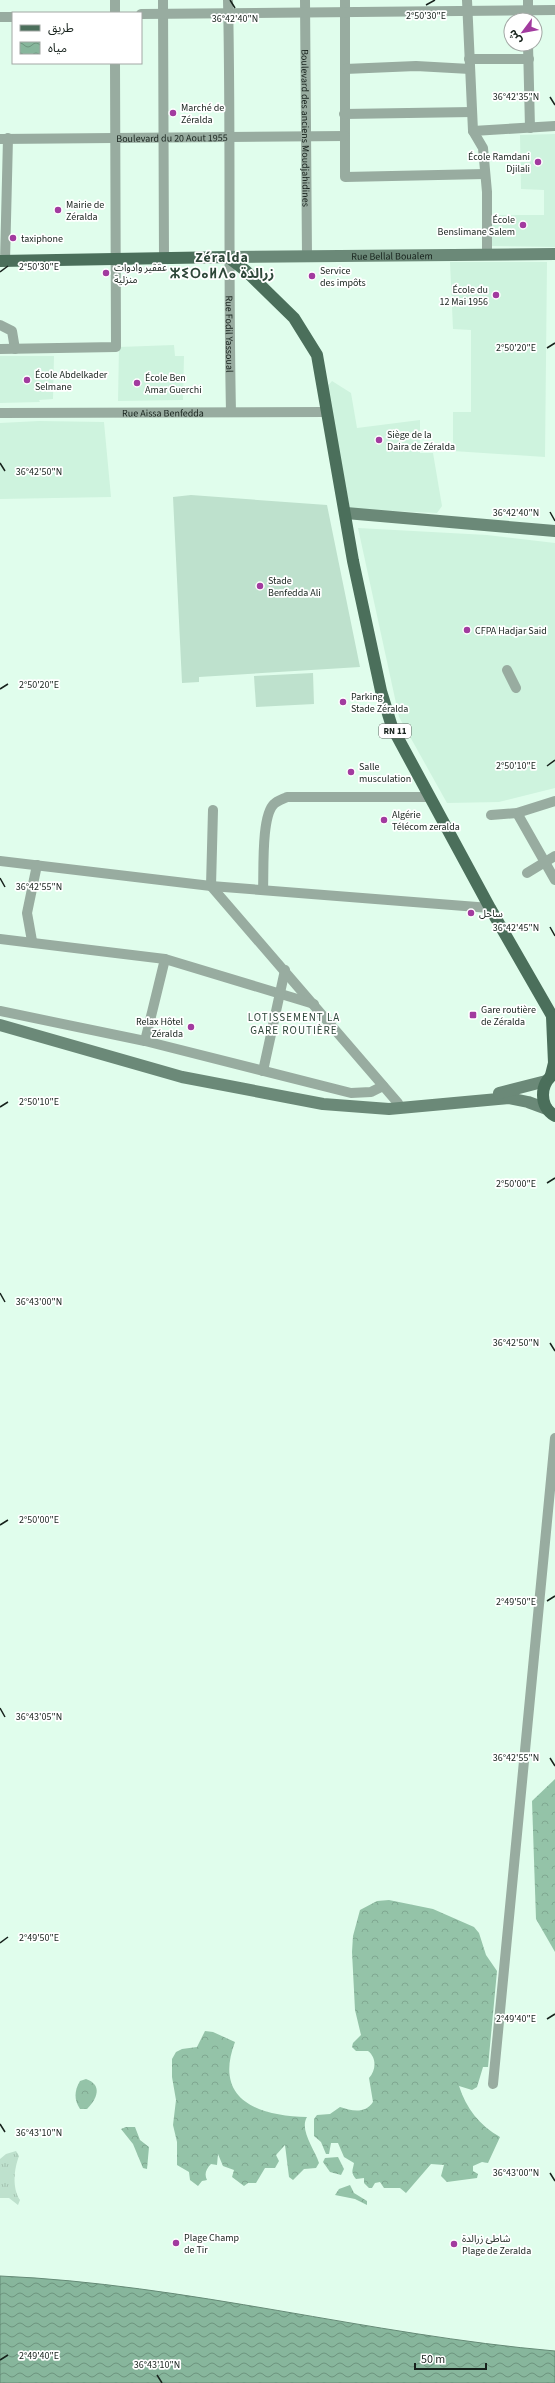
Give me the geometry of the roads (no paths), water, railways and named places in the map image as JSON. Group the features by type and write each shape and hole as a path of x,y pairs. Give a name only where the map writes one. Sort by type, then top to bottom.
{"main road":[{"name":"Rue Bellal Boualem","path":"228,257 555,254"},
{"path":"3,261 228,257"},
{"name":"RN 11","path":"228,257 251,276 294,318 316,354 346,512 353,561 381,691 392,727 490,908 554,1019"},
{"path":"346,512 555,531"},
{"path":"551,1112 542,1095 551,1076 554,1063 554,1019"},
{"path":"0,1025 182,1077 323,1104 406,1108 503,1098 520,1099 551,1112"},
{"path":"375,1107 398,1103 508,1092 551,1076"}],"street":[{"path":"115,0 115,12"},
{"path":"164,0 164,258"},
{"name":"Rue Fodil Yassoual","path":"228,0 231,138 228,257 231,412"},
{"name":"Boulevard des anciens Moudjahidines","path":"305,0 308,256"},
{"path":"345,0 345,177 485,174"},
{"path":"467,0 473,131 483,148 487,254"},
{"path":"142,14 305,14 555,10"},
{"path":"0,17 12,17"},
{"path":"529,52 530,128"},
{"path":"345,69 470,64 529,59"},
{"path":"0,349 116,347 115,64"},
{"path":"344,114 472,112"},
{"path":"473,131 555,126"},
{"name":"Boulevard du 20 Aout 1955","path":"4,138 231,138 345,136"},
{"path":"3,261 4,138"},
{"path":"0,325 12,331 15,349"},
{"name":"Rue Aissa Benfedda","path":"0,413 326,412"},
{"path":"507,670 516,688"},
{"path":"263,890 267,818 273,805 278,802 287,797 430,797"},
{"path":"491,815 517,813 555,801"},
{"path":"213,810 211,886 286,970 398,1103"},
{"path":"517,813 555,880"},
{"path":"527,873 555,856"},
{"path":"0,862 37,865 211,886 490,908"},
{"path":"32,941 27,913 37,865"},
{"path":"0,939 32,941 165,959 314,1004"},
{"path":"145,1041 165,959"},
{"path":"263,1071 286,970"},
{"path":"0,1010 145,1041 351,1093 371,1092 383,1086"},
{"path":"493,2084 555,1438"}],"water":[{"path":"0,2276 70,2281 139,2289 209,2299 416,2334 485,2344 555,2351 555,2383 0,2383"}],"place":[{"name":"Marché de Zéralda","path":"173,113"},
{"name":"École Ramdani Djilali","path":"538,162"},
{"name":"Mairie de Zéralda","path":"58,210"},
{"name":"École Benslimane Salem","path":"523,225"},
{"name":"taxiphone","path":"13,238"},
{"name":"عققير وادوات منزلية","path":"106,273"},
{"name":"Service des impôts","path":"312,276"},
{"name":"École du 12 Mai 1956","path":"496,295"},
{"name":"École Abdelkader Selmane","path":"27,380"},
{"name":"École Ben Amar Guerchi","path":"137,383"},
{"name":"Siège de la Daira de Zéralda","path":"379,440"},
{"name":"Stade Benfedda Ali","path":"260,586"},
{"name":"CFPA Hadjar Said","path":"467,630"},
{"name":"Parking Stade Zéralda","path":"343,702"},
{"name":"Salle musculation","path":"351,772"},
{"name":"Algérie Télécom zeralda","path":"384,820"},
{"name":"ساحل","path":"471,913"},
{"name":"Gare routière de Zéralda","path":"473,1015"},
{"name":"Relax Hôtel Zéralda","path":"191,1027"},
{"name":"Plage Champ de Tir","path":"176,2243"},
{"name":"شاطئ زرالدة Plage de Zeralda","path":"454,2244"}],"district":[{"name":"Zéralda ⵣⵉⵔⴰⵍⴷⴰ زرالدة","path":"222,266"},
{"name":"LOTISSEMENT LA GARE ROUTIÈRE","path":"294,1023"}]}
